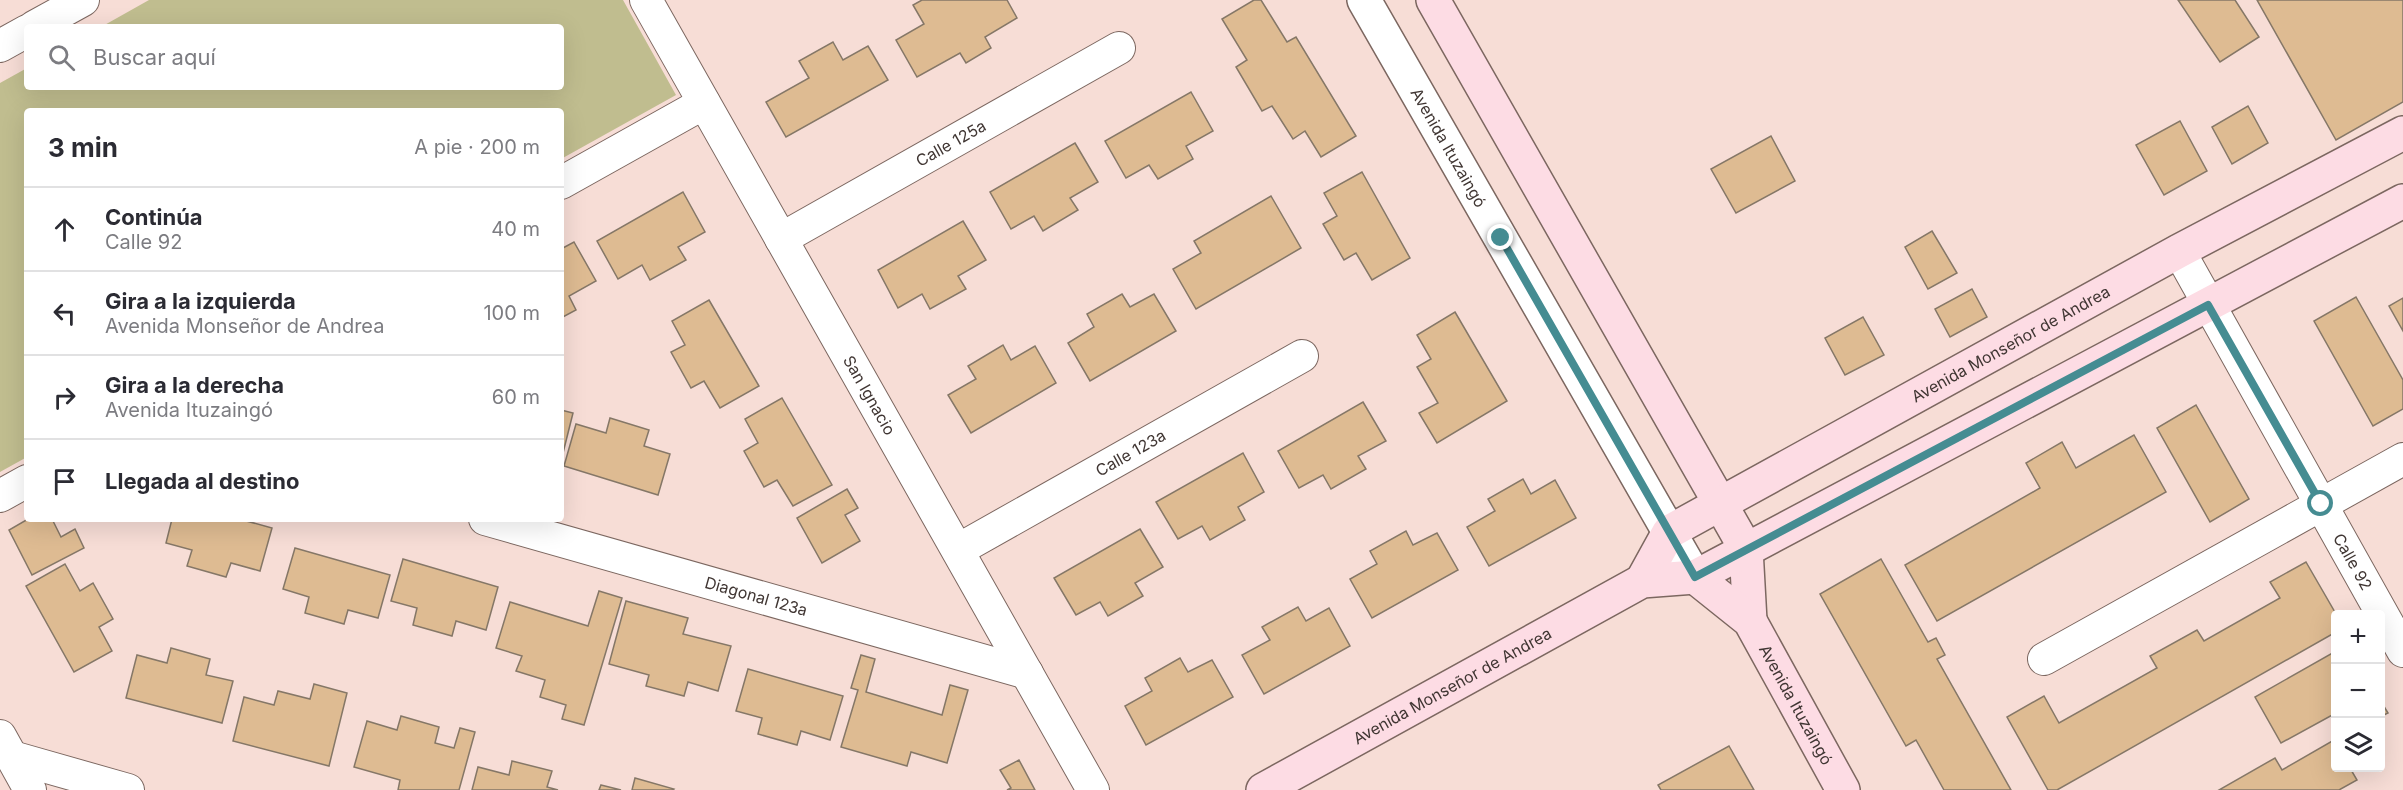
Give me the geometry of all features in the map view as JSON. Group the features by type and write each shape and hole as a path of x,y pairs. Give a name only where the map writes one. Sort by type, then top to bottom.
{"main road":[{"name":"Avenida Ituzaingó","path":"1433,0 1746,549 1750,621"},
{"name":"Avenida Monseñor de Andrea","path":"1669,532 2179,251 2403,133"},
{"name":"Avenida Monseñor de Andrea","path":"1263,790 1642,581 1695,577 2403,201"},
{"path":"1642,581 1669,532"},
{"name":"Avenida Ituzaingó","path":"1695,577 1750,621 1843,790"}],"street":[{"path":"39,24 83,0"},
{"name":"San Ignacio","path":"646,0 1093,790"},
{"name":"Avenida Ituzaingó","path":"1364,0 1695,577"},
{"path":"0,46 24,33"},
{"name":"Calle 125a","path":"781,239 1119,48"},
{"path":"564,181 704,103"},
{"name":"Calle 92","path":"2179,251 2403,651"},
{"name":"Calle 123a","path":"958,550 1302,356"},
{"path":"2044,659 2403,459"},
{"path":"0,496 24,483"},
{"name":"Diagonal 123a","path":"496,522 1027,673"},
{"path":"6,746 30,790"},
{"path":"6,746 128,790"}],"shaded area":[{"path":"149,0 623,0 676,95 564,157 564,108 24,108 24,459 0,472 0,83 24,70 24,90 564,90 564,24 106,24"}],"building":[{"path":"922,0 1007,0 1017,18 985,37 991,48 966,63 960,53 917,77 896,40 924,24 913,5"},
{"path":"1254,0 1261,0 1287,42 1296,37 1356,136 1321,157 1305,131 1293,139 1272,106 1262,111 1236,67 1247,60 1222,19"},
{"path":"2178,0 2235,0 2259,37 2220,62"},
{"path":"2257,0 2403,0 2403,102 2336,140"},
{"path":"833,42 843,60 868,46 888,80 786,137 766,102 809,78 799,61"},
{"path":"1191,92 1213,131 1186,146 1193,159 1158,179 1149,165 1126,178 1105,141"},
{"path":"2248,106 2268,143 2232,164 2212,127"},
{"path":"2180,121 2207,171 2164,195 2136,145"},
{"path":"1771,136 1795,181 1736,213 1711,169"},
{"path":"1075,143 1098,182 1070,198 1078,210 1043,231 1034,216 1011,229 990,192"},
{"path":"1362,172 1410,258 1372,280 1356,253 1344,260 1323,224 1337,216 1324,193"},
{"path":"683,192 705,232 678,247 686,260 650,280 642,265 618,279 597,241"},
{"path":"1271,196 1301,248 1196,309 1173,269 1201,253 1194,241"},
{"path":"963,221 986,260 958,276 966,289 930,309 922,294 898,308 878,270"},
{"path":"1932,231 1957,273 1928,289 1905,247"},
{"path":"574,242 596,281 569,296 576,310 564,316 564,247"},
{"path":"1972,289 1987,317 1950,337 1935,309"},
{"path":"1122,294 1130,307 1154,294 1176,331 1090,381 1068,343 1094,327 1087,314"},
{"path":"2356,297 2403,380 2403,409 2373,426 2314,321"},
{"path":"2403,298 2403,331 2389,306"},
{"path":"709,300 759,386 720,408 704,381 691,388 671,352 685,345 672,321"},
{"path":"1455,312 1507,401 1437,443 1419,413 1438,403 1417,367 1431,359 1417,335"},
{"path":"1863,317 1884,355 1845,375 1825,338"},
{"path":"1003,345 1011,360 1035,346 1056,383 971,433 948,395 976,379 968,366"},
{"path":"782,398 832,485 793,506 777,480 764,487 744,451 758,443 745,419"},
{"path":"1363,402 1386,441 1358,456 1366,469 1331,489 1323,475 1299,488 1278,451"},
{"path":"2196,405 2249,499 2210,522 2157,428"},
{"path":"564,411 573,413 564,449"},
{"path":"610,418 649,430 644,446 670,454 658,495 564,466 576,424 606,433"},
{"path":"2134,435 2166,492 1937,621 1905,565 2040,488 2026,463 2062,442 2076,468"},
{"path":"1243,453 1264,492 1238,507 1245,520 1210,540 1202,526 1178,539 1156,502"},
{"path":"1523,479 1531,494 1555,480 1576,518 1489,566 1467,527 1495,511 1488,499"},
{"path":"847,489 858,508 845,515 860,541 822,563 797,518"},
{"path":"24,521 54,522 61,537 75,529 84,548 32,575 9,530"},
{"path":"171,522 250,522 272,528 260,571 231,563 226,577 187,566 192,550 166,543"},
{"path":"1140,529 1163,567 1135,583 1143,596 1108,616 1100,602 1076,615 1054,578"},
{"path":"1406,531 1413,545 1437,533 1458,570 1372,618 1350,579 1377,564 1370,551"},
{"path":"295,548 390,575 378,618 348,610 344,624 305,613 309,597 283,589"},
{"path":"403,559 498,587 486,630 456,621 452,636 413,625 417,608 391,601"},
{"path":"1881,559 1928,642 1936,638 1945,655 1937,659 2011,790 1944,790 1916,740 1906,746 1820,594"},
{"path":"2306,562 2334,610 2331,610 2331,635 2057,790 2048,790 2007,717 2044,696 2059,723 2157,668 2150,656 2197,630 2204,641 2280,598 2270,582"},
{"path":"65,564 80,591 93,583 113,619 99,627 112,651 74,672 26,586"},
{"path":"599,591 622,598 584,725 562,719 566,705 540,697 545,680 516,671 522,656 496,648 510,602 588,626"},
{"path":"626,601 688,618 683,634 731,646 718,691 688,682 684,696 646,686 649,675 609,664"},
{"path":"1298,607 1306,621 1329,608 1350,646 1264,694 1242,655 1270,640 1262,627"},
{"path":"171,648 210,659 206,675 233,681 222,723 126,698 137,655 167,663"},
{"path":"2331,654 2331,716 2281,743 2255,697"},
{"path":"861,655 875,659 866,692 942,715 950,685 968,690 947,763 911,752 907,766 841,747 858,690 851,688"},
{"path":"1180,658 1188,672 1212,660 1233,697 1146,745 1125,706 1152,691 1145,678"},
{"path":"748,669 843,696 830,740 801,731 797,745 758,734 762,718 736,711"},
{"path":"314,684 347,693 329,766 233,741 244,697 274,705 278,691 310,699"},
{"path":"401,716 439,727 435,743 454,748 460,728 475,732 459,790 398,790 400,780 354,767 367,721 397,730"},
{"path":"2331,742 2331,772 2352,772 2357,780 2339,790 2219,790 2275,758 2282,770"},
{"path":"1729,746 1754,790 1661,790 1658,785"},
{"path":"1019,760 1035,790 1007,790 1011,788 1000,770"},
{"path":"512,761 552,771 547,787 558,790 472,790 478,767 509,775"},
{"path":"635,778 674,789 632,790"},
{"path":"601,785 621,790 599,790"}],"route":[{"path":"1501,238 1695,577 2208,305 2321,504"}]}
